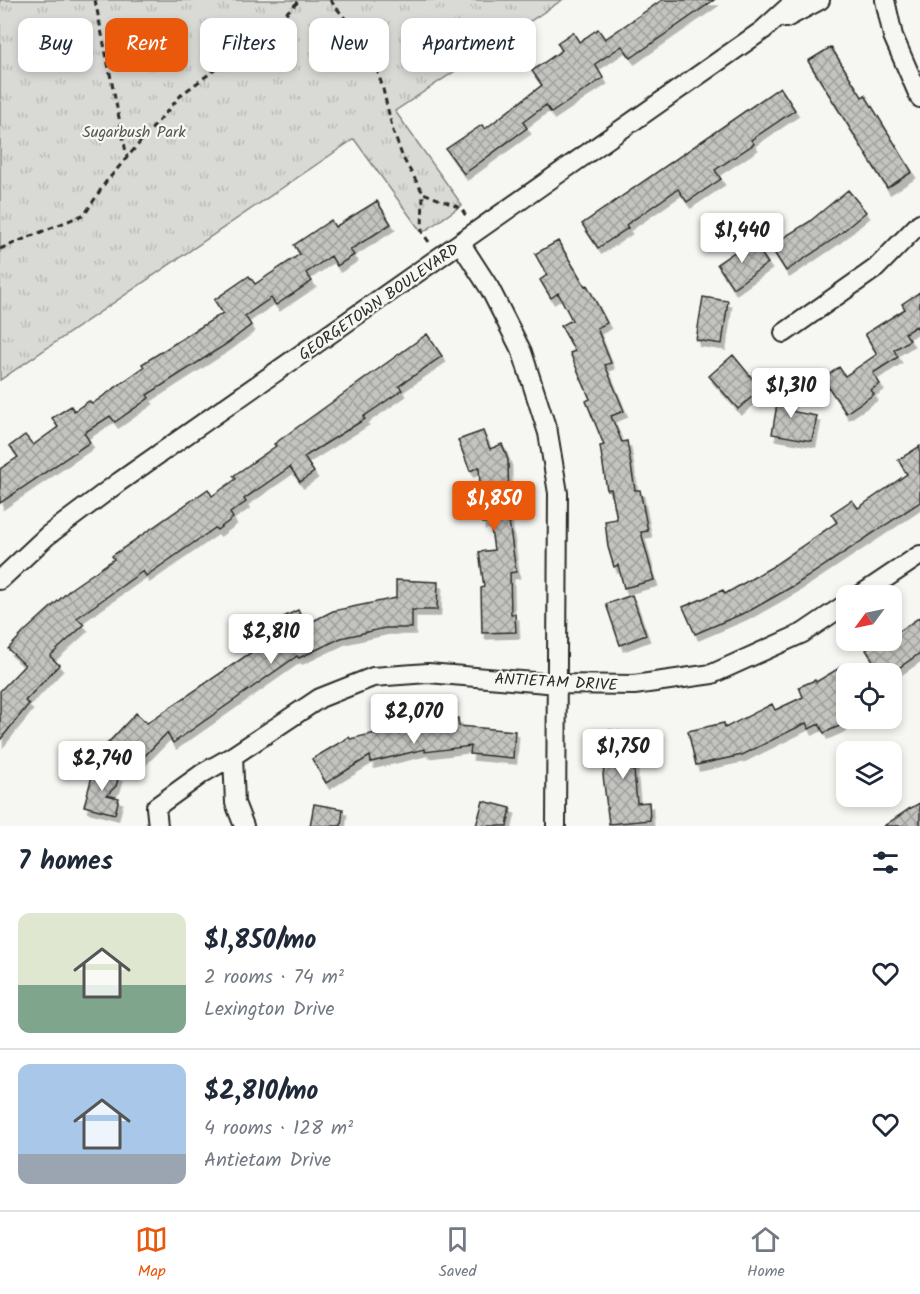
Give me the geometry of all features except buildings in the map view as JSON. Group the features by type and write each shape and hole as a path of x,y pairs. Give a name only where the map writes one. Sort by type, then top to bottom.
{"street":[{"name":"GEORGETOWN BOULEVARD","path":"0,580 46,536 119,482 763,30 796,0"},
{"name":"GEORGETOWN BOULEVARD","path":"763,30 820,0"},
{"path":"885,0 893,36 920,99"},
{"path":"784,333 876,268 920,223"},
{"path":"461,244 490,289 522,352 548,433 558,493 556,826"},
{"path":"875,585 920,555"},
{"name":"ANTIETAM DRIVE","path":"158,826 156,807 161,802 320,698 373,677 428,673 558,684 634,685 712,674 803,633 836,611"},
{"path":"233,756 235,803 244,826"}],"path":[{"path":"95,0 127,158"},
{"path":"0,249 85,214 105,183 182,94 266,32 300,0"},
{"path":"330,0 370,49 393,131 403,158 423,193 422,232 431,243"},
{"path":"423,193 461,208 467,218"}],"green space":[{"name":"Sugarbush Park","path":"0,0 562,0 535,18 401,18 401,72 454,72 395,111 462,205 422,233 354,139 0,380"}]}
